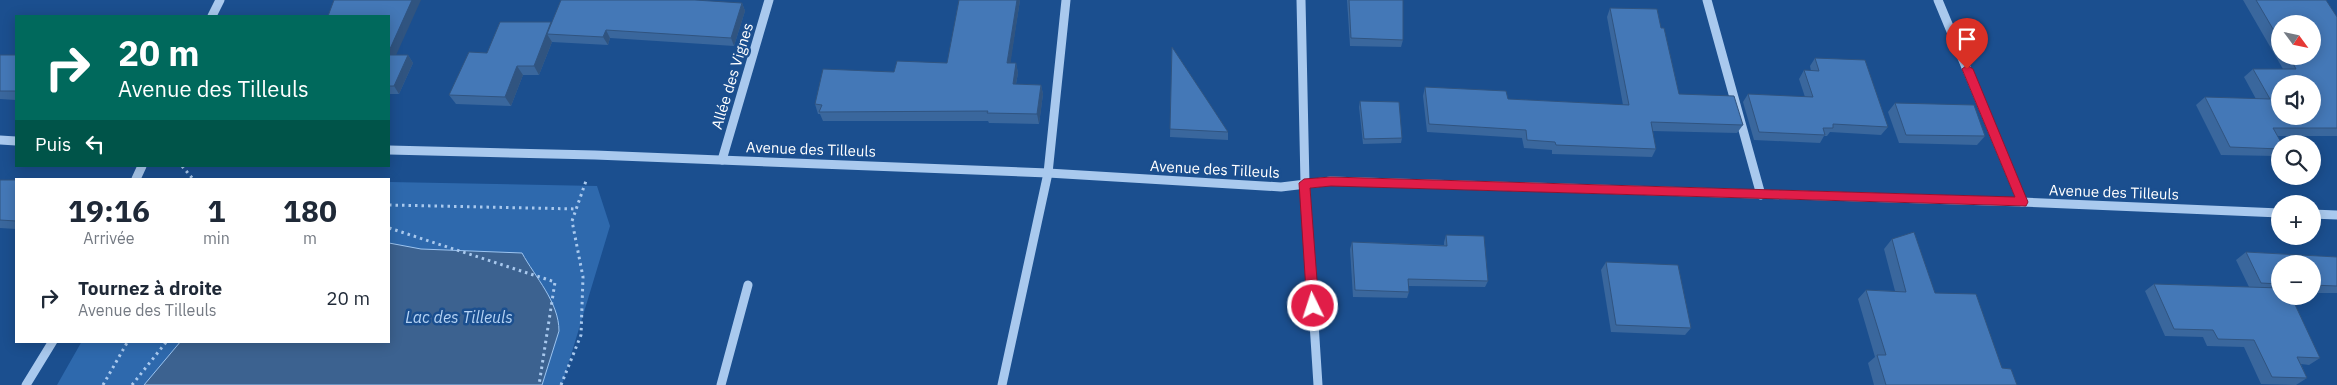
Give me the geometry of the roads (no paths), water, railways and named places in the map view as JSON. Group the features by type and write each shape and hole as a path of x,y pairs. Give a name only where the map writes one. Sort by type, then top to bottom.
{"street":[{"path":"212,15 220,0"},
{"name":"Allée des Vignes","path":"722,160 769,0"},
{"path":"1002,385 1048,173 1066,0"},
{"path":"1301,0 1304,183 1318,385"},
{"path":"1707,0 1761,196"},
{"path":"1938,0 2022,202"},
{"path":"0,140 15,141"},
{"name":"Avenue des Tilleuls","path":"390,150 595,155 1048,173 1281,187 1331,181 1761,196 2022,202 2271,212"},
{"path":"2321,214 2337,215"},
{"path":"721,385 748,285"},
{"path":"26,385 52,343"}],"water":[{"name":"Lac des Tilleuls","path":"390,243 421,249 522,253 551,300 558,320 559,331 542,385 144,385 179,343 390,343"}]}
